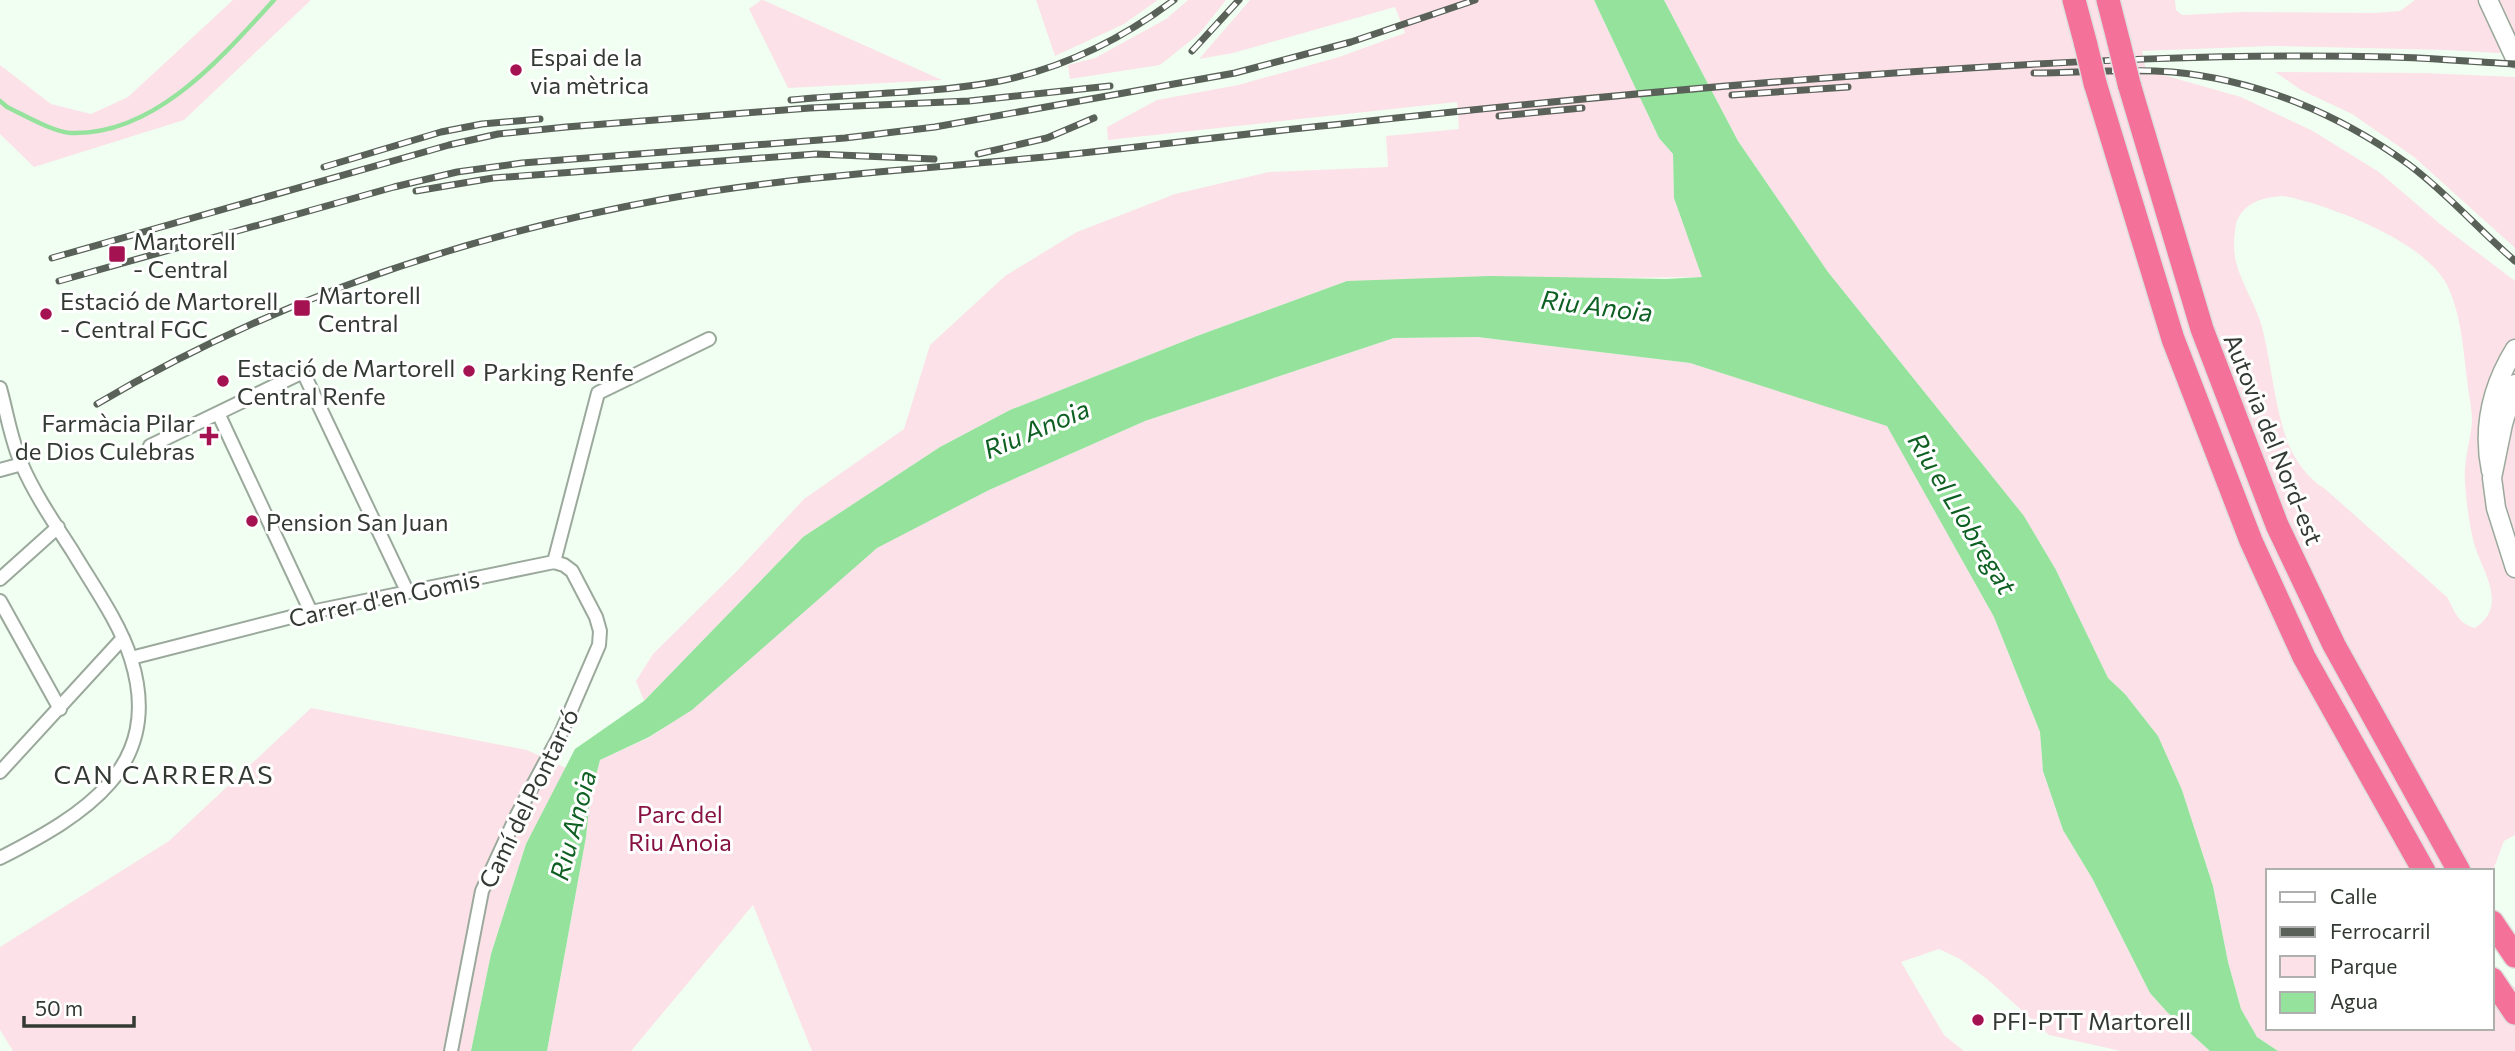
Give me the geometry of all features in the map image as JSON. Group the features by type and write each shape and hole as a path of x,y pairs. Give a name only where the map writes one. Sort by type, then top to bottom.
{"highway":[{"path":"2074,0 2095,83 2173,339 2251,541 2304,657 2423,869"},
{"name":"Autovia del Nord-est","path":"2108,0 2129,84 2202,329 2277,525 2334,645 2455,863"},
{"path":"2494,925 2515,956"},
{"path":"2494,982 2515,1013"}],"main road":[{"path":"2488,0 2512,52"},
{"path":"2515,349 2496,389 2490,410 2486,446 2496,508 2515,568"},
{"path":"2493,478 2515,384"}],"street":[{"path":"554,562 598,393 709,340"},
{"path":"150,446 303,372 407,591"},
{"path":"0,388 22,464 123,638 131,658 139,694 140,716 135,743 126,761 96,796 75,815 52,830 0,858"},
{"path":"218,413 312,612"},
{"path":"0,470 22,464"},
{"path":"0,579 58,527"},
{"name":"Carrer d'en Gomis","path":"131,658 312,612 554,562"},
{"name":"Camí del Pontarró","path":"452,1051 482,891 517,815 561,733 599,645 600,631 596,617 572,571 554,562"},
{"path":"0,601 60,709"},
{"path":"0,772 123,638"}],"green space":[{"path":"233,0 311,0 184,120 34,167 0,134 0,65 51,104 91,114 128,97"},
{"path":"761,0 942,80 788,88 749,9"},
{"path":"1036,0 1158,0 1124,24 1055,56"},
{"path":"1188,0 1226,0 1199,34 1160,65 1070,79 1068,65 1095,58 1166,19"},
{"path":"1250,0 1594,0 1659,138 1673,154 1674,198 1703,277 1347,281 1197,336 1010,410 940,447 803,537 644,701 636,681 653,654 738,570 804,499 904,429 930,345 1005,276 1077,232 1175,194 1269,172 1388,167 1386,136 1459,129 1457,102 1108,140 1107,127 1157,100 1238,85 1339,57 1405,33 1395,7 1233,53 1199,59"},
{"path":"1664,0 2175,0 2176,10 2182,15 2240,12 2374,13 2400,11 2415,0 2515,0 2515,54 2272,46 2142,51 2147,75 2160,74 2241,97 2313,131 2379,172 2440,224 2515,281 2515,835 2504,841 2494,869 2266,869 2266,1030 2494,1030 2494,977 2515,987 2515,1051 2278,1051 2257,1037 2241,1009 2228,962 2213,886 2182,790 2158,736 2125,694 2108,678 2056,570 2024,516 1828,272 1738,141","holes":["2283,196 2325,208 2374,227 2419,254 2436,269 2452,296 2461,331 2472,416 2465,468 2467,505 2475,547 2488,579 2492,600 2485,619 2475,628 2460,620 2447,597 2313,480 2298,462 2288,443 2279,415 2262,327 2236,262 2236,224 2248,206 2268,198"]},
{"path":"2275,72 2424,73 2515,77 2515,248 2414,157 2352,114 2301,90"},
{"name":"Parc del Riu Anoia","path":"1478,337 1690,363 1887,425 1994,617 2040,732 2043,771 2063,830 2092,878 2150,993 2210,1051 2121,1051 2049,1035 1987,979 1960,959 1939,949 1901,962 1944,1035 1964,1051 812,1051 753,905 631,1051 547,1051 586,837 590,799 600,760 650,737 692,709 876,548 989,490 1145,421 1394,338"},
{"path":"311,708 527,750 566,768 526,844 491,954 471,1051 13,1051 0,1030 0,947 169,841"}],"water":[{"path":"1594,0 1664,0 1738,141 1828,272 2024,516 2056,570 2108,678 2125,694 2158,736 2182,790 2213,886 2228,962 2241,1009 2257,1037 2278,1051 2210,1051 2150,993 2092,878 2063,830 2043,771 2040,732 1994,617 1887,426 1690,363 1478,337 1394,338 1145,421 989,490 877,548 692,710 649,737 600,760 590,799 586,837 547,1051 471,1051 491,954 526,844 575,749 644,701 803,537 940,447 1010,410 1197,336 1347,281 1490,276 1666,279 1702,277 1674,198 1673,154 1659,138"}],"waterway":[{"path":"0,101 7,107 64,132 102,130 131,121 158,107 209,68 274,0"}],"railway":[{"path":"791,100 948,88 1023,75 1091,50 1134,27 1174,0"},
{"path":"1192,51 1239,0"},
{"path":"59,281 394,187 457,172 522,163 845,138 935,127 1235,73 1351,42 1475,0"},
{"path":"97,404 163,367 231,334 372,276 517,232 591,214 711,191 1554,102 1909,72 2090,61 2270,56 2407,58 2515,64"},
{"path":"2034,73 2172,72 2235,83 2296,102 2354,130 2408,164 2515,261"},
{"path":"52,258 449,145 498,134 810,108 969,101 1110,86"},
{"path":"1732,95 1848,87"},
{"path":"1499,116 1582,108"},
{"path":"978,154 1047,138 1094,118"},
{"path":"324,167 441,132 482,124 540,119"},
{"path":"416,191 493,178 816,154 934,159"}],"place":[{"name":"Espai de la via mètrica","path":"516,70"},
{"name":"Martorell - Central","path":"117,254"},
{"name":"Martorell Central","path":"302,308"},
{"name":"Estació de Martorell - Central FGC","path":"46,314"},
{"name":"Parking Renfe","path":"469,371"},
{"name":"Estació de Martorell Central Renfe","path":"223,381"},
{"name":"Farmàcia Pilar de Dios Culebras","path":"209,436"},
{"name":"Pension San Juan","path":"252,521"},
{"name":"PFI-PTT Martorell","path":"1978,1020"}],"district":[{"name":"CAN CARRERAS","path":"164,773"}],"water label":[{"name":"Riu Anoia","path":"1597,305"},
{"name":"Riu Anoia","path":"1036,428"},
{"name":"Riu el Llobregat","path":"1963,513"},
{"name":"Riu Anoia","path":"572,825"}]}
